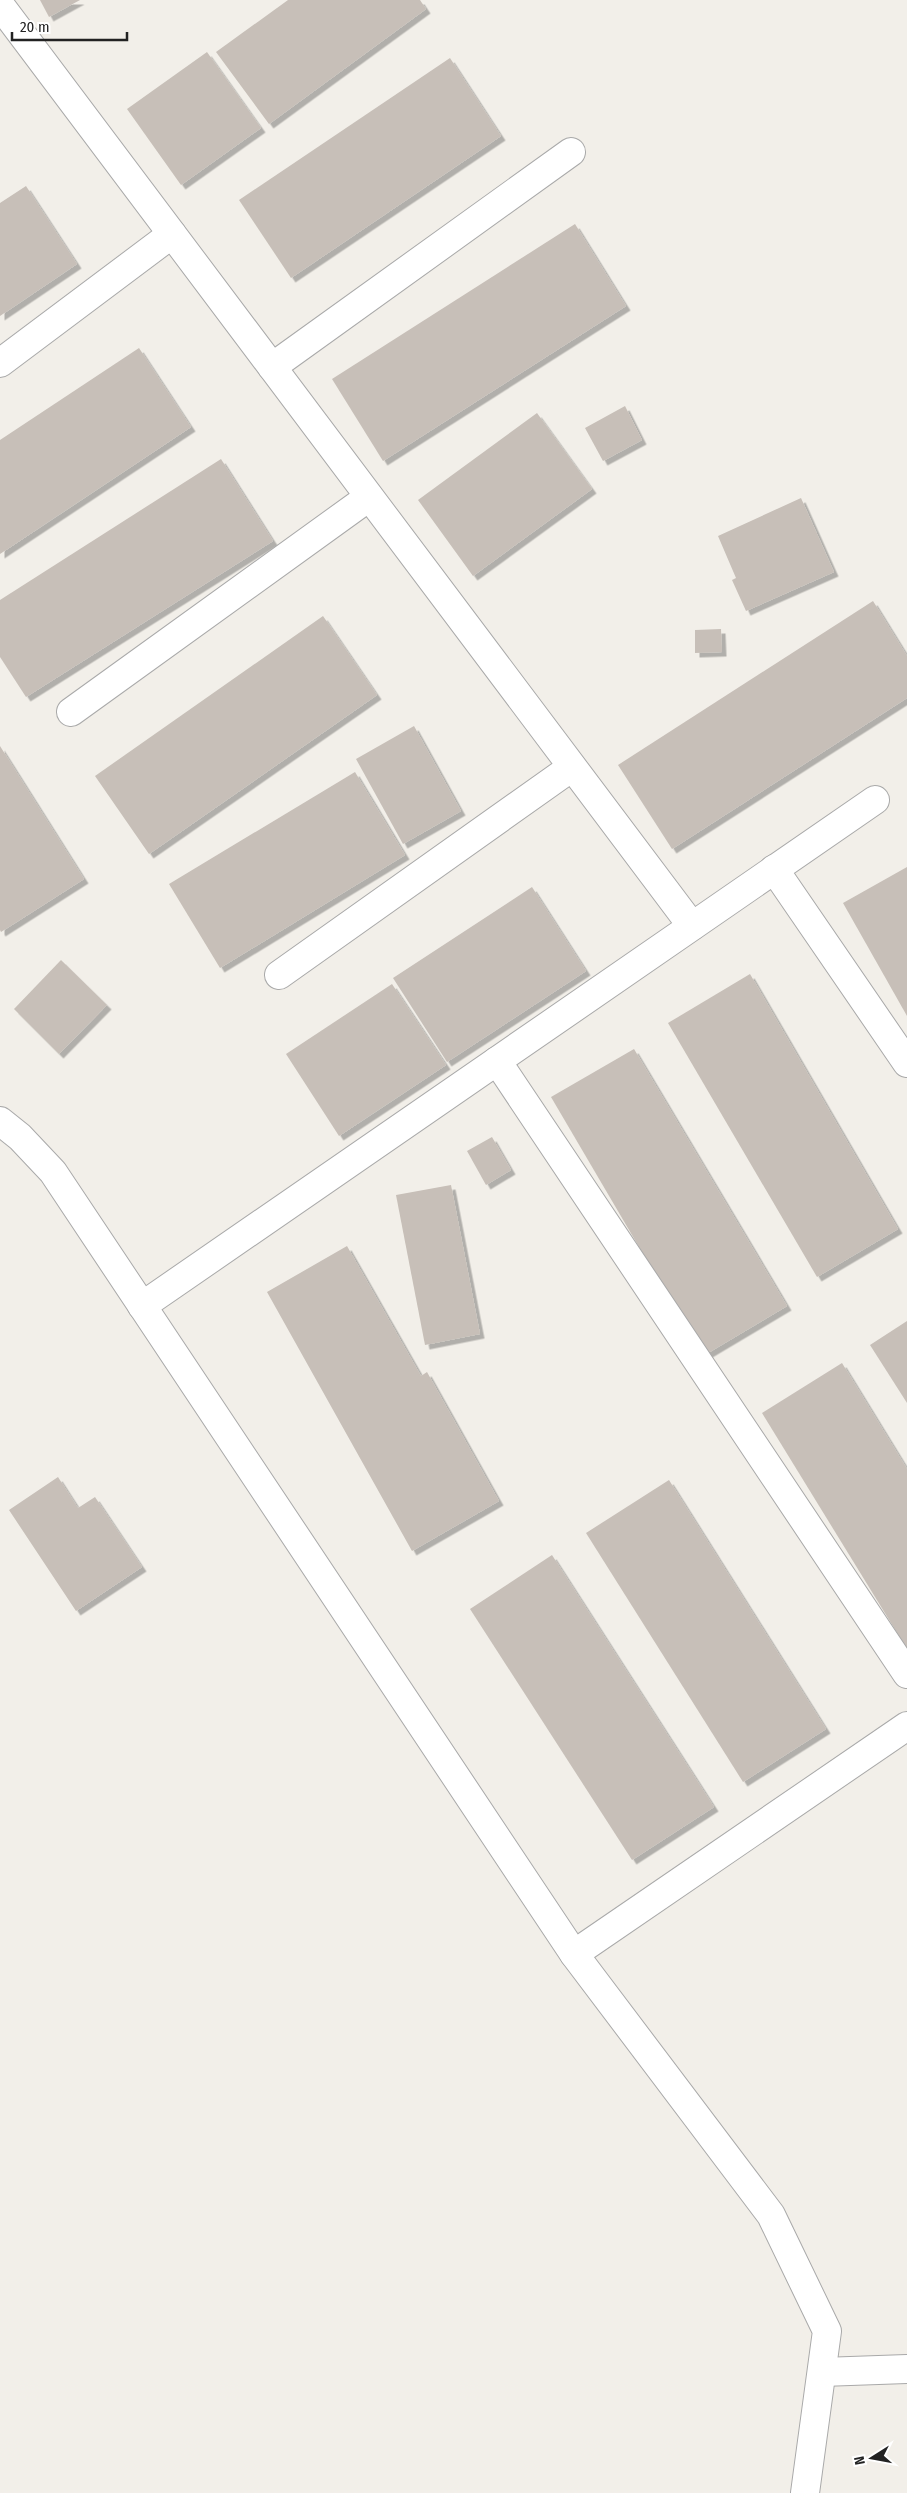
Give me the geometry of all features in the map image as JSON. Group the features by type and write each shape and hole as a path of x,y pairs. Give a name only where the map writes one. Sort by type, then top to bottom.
{"street":[{"path":"0,5 692,926"},
{"path":"272,367 571,152"},
{"path":"0,363 172,234"},
{"path":"71,712 369,497"},
{"path":"279,975 572,767"},
{"path":"142,1306 875,800"},
{"path":"774,869 907,1063"},
{"path":"496,1061 907,1674"},
{"path":"0,1121 20,1137 53,1172 574,1954 770,2215 827,2331 805,2493"},
{"path":"574,1954 907,1726"},
{"path":"822,2372 907,2369"}],"building":[{"path":"40,0 80,0 49,17"},
{"path":"288,0 420,0 426,9 269,124 216,52"},
{"path":"207,52 261,128 181,185 127,109"},
{"path":"450,58 501,136 291,278 239,200"},
{"path":"26,186 77,264 0,316 0,203"},
{"path":"575,224 626,306 383,461 332,379"},
{"path":"139,348 191,427 0,554 0,440"},
{"path":"625,406 642,440 603,461 585,428"},
{"path":"537,413 592,489 473,576 418,500"},
{"path":"221,459 273,541 26,697 0,657 0,600"},
{"path":"801,498 834,572 746,611 732,580 736,578 718,536"},
{"path":"873,601 907,656 907,698 672,849 618,765"},
{"path":"323,616 377,695 149,854 95,776"},
{"path":"721,629 722,652 695,653 695,630"},
{"path":"414,726 461,811 403,844 356,759"},
{"path":"0,746 84,879 1,932 0,930"},
{"path":"355,772 405,855 220,968 169,884"},
{"path":"907,867 907,1016 843,903"},
{"path":"532,887 586,971 447,1062 393,978"},
{"path":"61,960 107,1005 59,1054 14,1009"},
{"path":"750,974 898,1229 817,1277 668,1023"},
{"path":"392,984 446,1065 339,1136 286,1054"},
{"path":"634,1049 787,1306 703,1356 551,1097"},
{"path":"492,1137 511,1170 486,1185 467,1151"},
{"path":"451,1185 480,1334 425,1345 396,1195"},
{"path":"347,1246 421,1376 427,1372 499,1501 412,1551 267,1292"},
{"path":"907,1321 907,1403 870,1345"},
{"path":"842,1363 907,1469 907,1649 762,1413"},
{"path":"58,1477 78,1508 95,1497 142,1567 76,1611 9,1510"},
{"path":"669,1480 826,1729 743,1782 586,1533"},
{"path":"552,1555 714,1807 632,1860 470,1609"}]}
